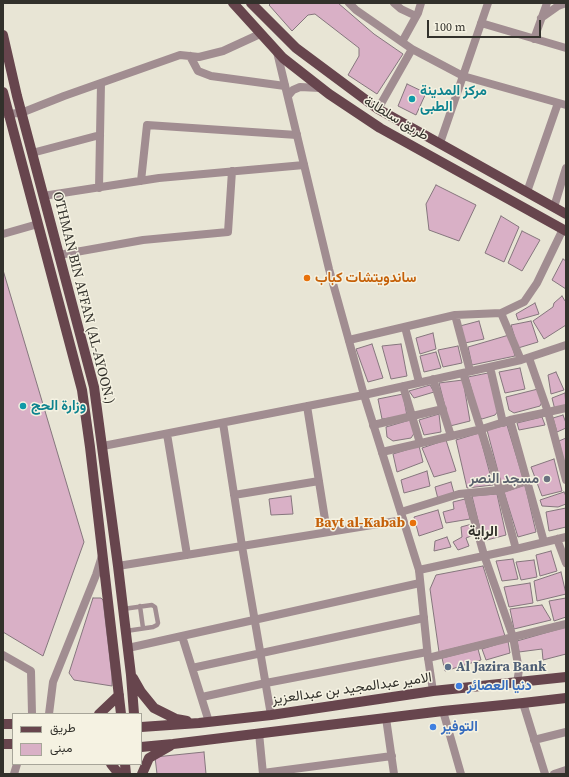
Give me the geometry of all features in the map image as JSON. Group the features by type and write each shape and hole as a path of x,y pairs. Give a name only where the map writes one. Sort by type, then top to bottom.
{"main road":[{"name":"طريق سلطانة","path":"233,3 283,58 320,88 380,128 565,230"},
{"name":"طريق سلطانة","path":"254,4 296,48 378,109 566,214"},
{"name":"OTHMAN BIN AFFAN (AL-AYOON.)","path":"3,35 21,113 94,387 103,446 126,631 134,713"},
{"name":"OTHMAN BIN AFFAN (AL-AYOON.)","path":"3,92 6,114 38,224 82,390 103,553 121,713"},
{"path":"131,675 141,692 154,708 176,719 204,722"},
{"name":"الامير عبدالمجيد بن عبدالعزيز","path":"142,727 272,715 433,691 566,677"},
{"path":"100,713 119,695"},
{"path":"142,747 443,710 566,698"},
{"path":"362,702 365,720"},
{"path":"141,774 149,758 173,744"},
{"path":"112,765 120,774"}],"street":[{"path":"349,3 356,10 412,49 463,76 566,105"},
{"path":"394,3 416,16"},
{"path":"402,42 421,3"},
{"path":"440,143 488,3"},
{"path":"534,39 547,3"},
{"path":"541,18 558,6 566,3"},
{"path":"481,24 566,48"},
{"path":"6,114 21,113 180,55 199,57 223,51 260,34"},
{"path":"378,109 412,49"},
{"path":"277,52 330,269 364,395 419,570 433,691"},
{"path":"190,56 198,71 211,76 285,86"},
{"path":"99,188 101,83"},
{"path":"288,96 293,90 300,87 320,88"},
{"path":"527,192 558,103"},
{"path":"141,181 147,125 297,135"},
{"path":"32,154 100,135"},
{"path":"43,196 141,181 304,164"},
{"path":"554,207 566,168"},
{"path":"59,255 143,240 228,232 232,172"},
{"path":"3,234 38,224"},
{"path":"349,340 455,315 502,313 524,302 537,283 565,230"},
{"path":"502,313 525,359 548,412 566,480"},
{"path":"455,315 467,372 516,549"},
{"path":"405,327 419,382"},
{"path":"103,446 364,395 525,359 566,345"},
{"path":"490,367 506,421 527,481 544,542"},
{"path":"433,379 451,436"},
{"path":"403,386 420,443"},
{"path":"307,406 327,532"},
{"path":"382,452 482,429 506,421 566,408"},
{"path":"373,426 443,409"},
{"path":"223,423 242,546 272,715"},
{"path":"167,434 187,554"},
{"path":"234,495 319,481"},
{"path":"118,566 327,532 402,516 459,494 500,490 527,481"},
{"path":"467,494 484,556 513,637 519,670 517,683"},
{"path":"419,570 566,537"},
{"path":"557,539 566,563"},
{"path":"49,713 53,682 96,575 103,553"},
{"path":"128,648 420,583"},
{"path":"192,668 424,618"},
{"path":"202,697 266,683 428,655 566,624"},
{"path":"182,636 202,697 204,722"},
{"path":"3,655 31,671 32,713"},
{"path":"523,703 545,774"},
{"path":"443,710 461,774"},
{"path":"386,718 394,774"},
{"path":"534,740 566,732"},
{"path":"259,733 263,773 392,756"},
{"path":"554,774 566,770"}],"lane":[{"path":"123,608 152,605 155,607 158,623 156,625 126,631"},
{"path":"140,606 143,628"}],"building":[{"path":"271,3 338,3 374,34 403,54 377,94 348,75 359,56 359,48 315,14 308,15 292,31 269,5"},
{"name":"مرکز المدینة الطبی","path":"407,84 426,93 416,115 398,106"},
{"path":"436,185 476,205 459,241 429,230 426,204"},
{"path":"501,216 519,227 504,262 485,253"},
{"path":"522,231 540,240 522,271 508,263"},
{"path":"563,259 566,261 566,289 552,280"},
{"name":"وزارة الحج","path":"3,270 84,542 43,656 3,632"},
{"path":"562,296 565,301 566,300 566,325 544,339 533,321 553,307 554,303"},
{"path":"535,303 539,314 518,320 516,314"},
{"path":"479,321 484,339 465,343 460,326"},
{"path":"531,321 538,342 518,348 511,325"},
{"path":"433,333 436,349 420,354 416,338"},
{"path":"509,335 515,356 472,365 468,347"},
{"path":"372,344 383,378 368,382 356,349"},
{"path":"401,344 407,376 391,379 382,346"},
{"path":"458,346 462,363 443,367 438,350"},
{"path":"436,352 441,368 424,372 420,356"},
{"path":"520,368 525,389 505,393 499,372"},
{"path":"556,372 564,390 551,394 548,375"},
{"path":"488,373 498,411 495,415 482,419 479,416 468,377"},
{"path":"463,380 470,421 450,426 439,383"},
{"path":"430,385 434,392 414,398 409,391"},
{"path":"538,389 542,402 540,406 514,413 509,410 506,397"},
{"path":"565,393 566,406 555,410 552,398"},
{"path":"403,394 407,416 382,419 378,399"},
{"path":"439,414 441,432 424,435 419,420"},
{"path":"563,415 566,428 557,432 553,418"},
{"path":"542,417 545,425 519,430 517,423"},
{"path":"410,420 415,432 411,438 393,441 387,437 386,427"},
{"path":"507,425 523,478 501,483 487,430"},
{"path":"479,433 493,485 467,488 456,440"},
{"path":"566,438 566,471 559,441"},
{"path":"446,440 456,471 434,477 422,448"},
{"path":"419,446 423,462 397,472 393,454"},
{"name":"مسجد النصر","path":"554,459 562,491 542,496 531,467"},
{"path":"427,471 430,486 404,493 401,480"},
{"path":"451,482 454,493 438,499 435,487"},
{"path":"525,485 536,532 518,537 504,492"},
{"path":"564,492 566,496 566,504 558,507 542,506 540,500"},
{"path":"497,494 506,535 483,541 472,496"},
{"path":"291,496 293,514 271,515 269,499"},
{"path":"465,499 470,519 446,523 443,512 454,509 453,502"},
{"path":"566,508 566,527 549,531 546,512"},
{"path":"438,510 443,528 419,536 414,517"},
{"path":"472,524 476,534 466,538 469,546 458,550 453,542 462,537 461,527"},
{"path":"447,537 451,547 434,551 435,541"},
{"path":"551,551 557,571 540,576 536,555"},
{"path":"513,559 518,579 502,581 496,561"},
{"path":"534,560 537,577 521,580 516,562"},
{"path":"483,566 505,636 439,652 430,589 436,575"},
{"path":"561,572 566,594 537,601 534,581"},
{"path":"530,583 533,603 509,607 504,587"},
{"path":"93,598 101,598 103,600 112,686 74,680 69,673"},
{"path":"566,598 566,617 554,621 549,601"},
{"path":"542,605 551,620 514,629 510,609"},
{"path":"566,627 566,654 543,660 542,649 519,652 517,641"},
{"path":"508,641 510,653 486,660 482,649"},
{"path":"478,649 481,660 445,671 442,658"},
{"path":"204,752 206,774 157,774 155,757"}],"place":[{"name":"مرکز المدینة الطبی","path":"412,99"},
{"name":"ساندويتشات كباب","path":"307,278"},
{"name":"وزارة الحج","path":"23,406"},
{"name":"مسجد النصر","path":"547,479"},
{"name":"Bayt al-Kabab","path":"413,523"},
{"name":"Al Jazira Bank","path":"448,667"},
{"name":"دنيا العصائر","path":"459,686"},
{"name":"التوفير","path":"433,727"}],"district":[{"name":"الراية","path":"483,532"}]}
